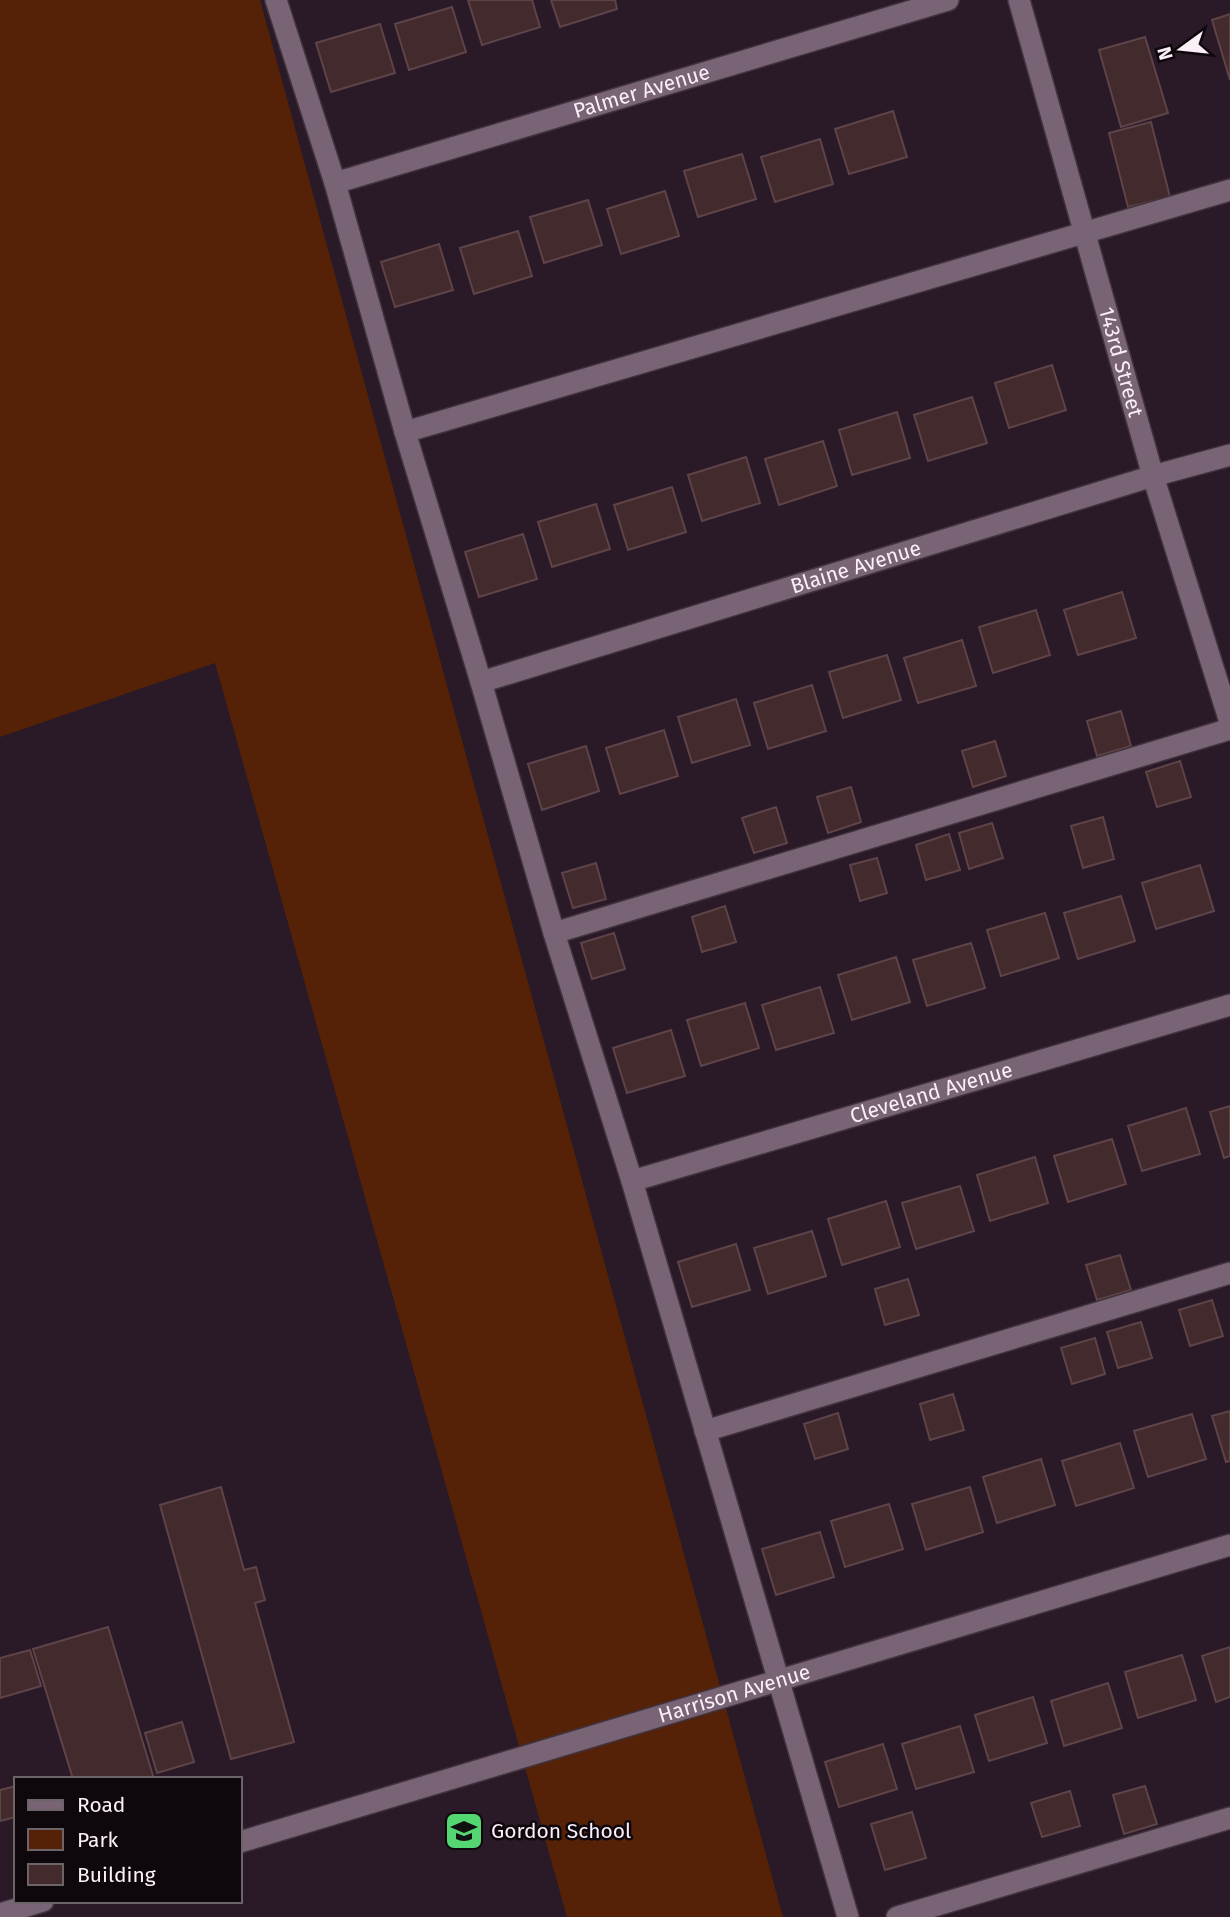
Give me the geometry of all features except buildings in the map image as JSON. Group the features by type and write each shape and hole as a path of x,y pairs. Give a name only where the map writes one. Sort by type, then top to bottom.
{"street":[{"path":"276,0 335,183 405,432 554,933 632,1181 848,1917"},
{"name":"Palmer Avenue","path":"335,183 948,0"},
{"name":"143rd Street","path":"1019,0 1153,476 1230,722"},
{"path":"405,432 1230,190"},
{"name":"Blaine Avenue","path":"481,682 1230,454"},
{"path":"554,933 1230,729"},
{"name":"Cleveland Avenue","path":"632,1181 1230,1005"},
{"path":"705,1432 1230,1273"},
{"name":"Harrison Avenue","path":"242,1841 1230,1545"},
{"path":"897,1917 1230,1818"},
{"path":"0,1914 36,1903"}],"green space":[{"path":"0,0 260,0 783,1917 567,1917 215,663 0,737"}],"place":[{"name":"Gordon School","path":"464,1831"}]}
